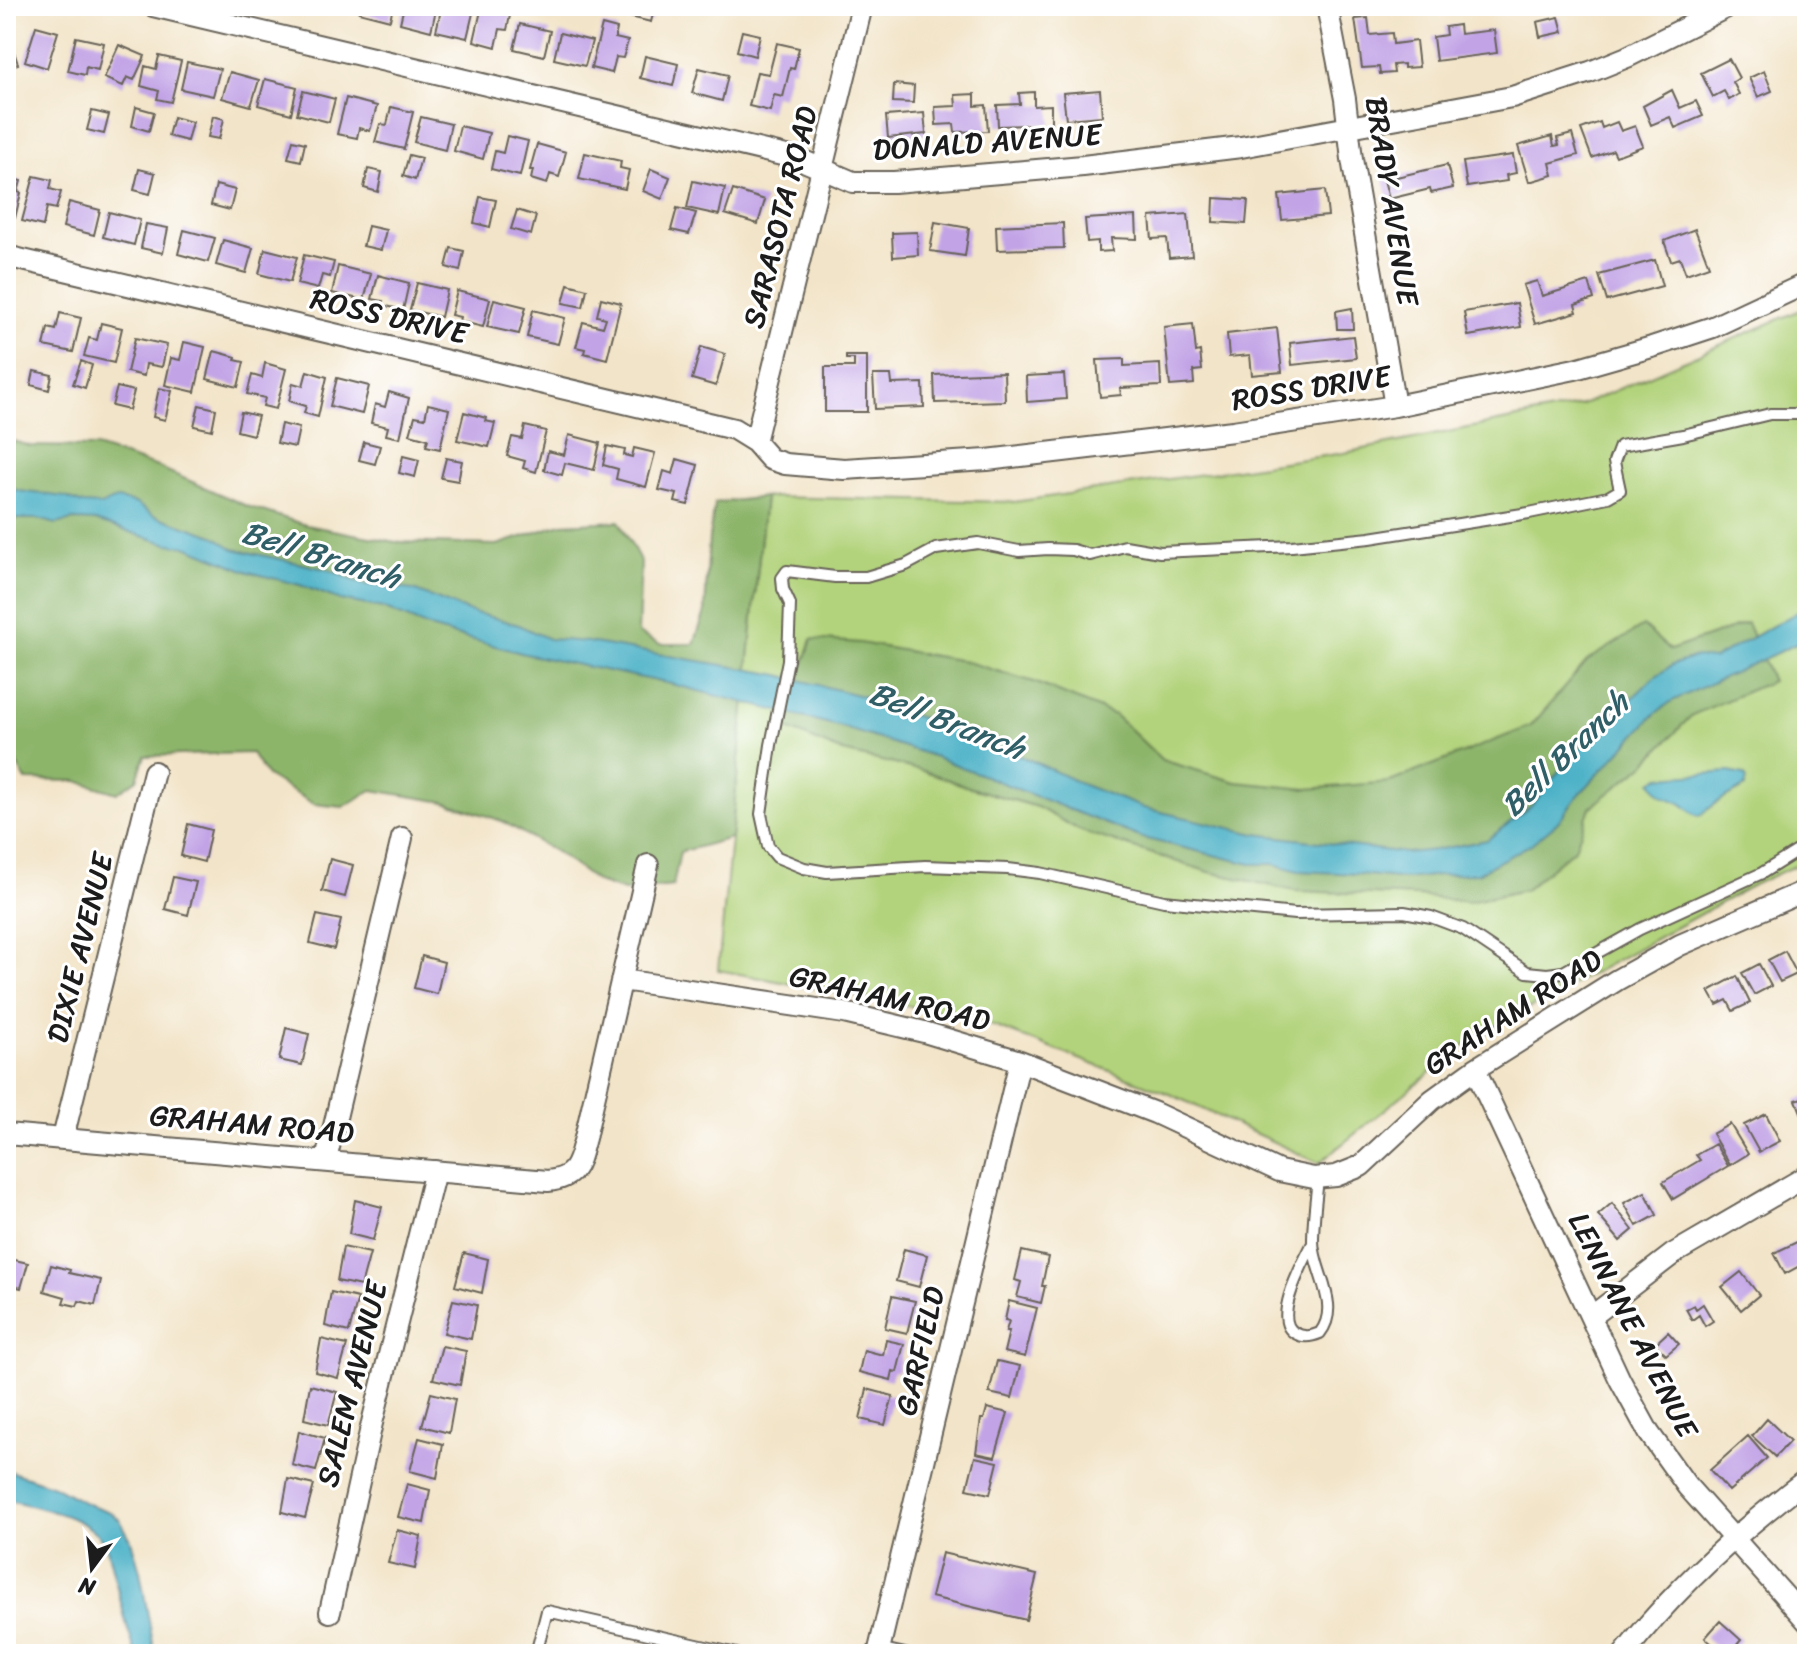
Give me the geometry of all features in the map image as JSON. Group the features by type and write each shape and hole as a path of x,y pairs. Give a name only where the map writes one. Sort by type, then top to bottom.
{"street":[{"name":"DONALD AVENUE","path":"153,6 799,159 853,182 930,180 1178,155 1512,97 1627,57 1729,6"},
{"name":"SARASOTA ROAD","path":"755,442 862,6"},
{"name":"BRADY AVENUE","path":"1327,6 1395,406"},
{"name":"ROSS DRIVE","path":"6,256 734,429 755,442 770,459 785,464 844,469 987,460 1233,431 1395,406 1575,369 1652,347 1733,318 1807,283"},
{"name":"DIXIE AVENUE","path":"63,1138 154,772"},
{"path":"326,1160 402,838"},
{"path":"622,980 648,865"},
{"name":"GRAHAM ROAD","path":"6,1134 561,1180 572,1173 578,1164 622,980 844,1013 913,1029 1020,1061 1155,1113 1279,1171 1318,1178 1349,1172 1370,1160 1432,1100 1475,1069 1617,980 1680,945 1807,890"},
{"name":"GARFIELD","path":"878,1651 1020,1061"},
{"name":"LENNANE AVENUE","path":"1475,1069 1620,1380 1649,1433 1687,1486 1807,1621"},
{"name":"SALEM AVENUE","path":"330,1612 372,1423 435,1171"},
{"path":"1591,1317 1673,1254 1807,1176"},
{"path":"1624,1654 1682,1587 1807,1479"}],"lane":[{"path":"1807,414 1770,414 1620,446 1614,462 1620,490 1608,497 1383,536 1292,546 1160,552 1125,546 1090,555 1073,550 1019,551 978,543 936,549 906,565 866,577 787,571 782,578 790,604 788,660 761,814 768,846 777,857 804,868 827,872 925,866 1008,869 1040,873 1164,901 1295,914 1404,912 1431,917 1463,929 1527,972 1563,972 1640,929 1762,873 1807,845"},
{"path":"1312,1245 1329,1312 1327,1324 1320,1333 1312,1336 1294,1333 1285,1317 1290,1295 1312,1245 1318,1178"},
{"path":"536,1654 547,1611 737,1654"},
{"path":"878,1651 905,1654"}],"green space":[{"path":"1807,307 1807,860 1753,885 1468,1042 1319,1163 1170,1094 973,1018 718,970 765,497 1014,502 1344,453 1582,405"},
{"path":"6,439 30,446 96,447 158,467 247,506 306,525 396,542 497,545 561,524 619,521 641,562 638,633 659,644 694,644 705,612 709,537 715,503 765,497 731,838 680,852 673,886 624,891 597,882 559,854 502,821 445,802 372,790 343,807 314,804 267,776 251,753 145,756 137,779 117,793 77,781 26,780 6,745"},
{"path":"1747,623 1772,681 1692,715 1645,764 1590,808 1575,848 1525,890 1468,902 1418,896 1295,891 1209,872 1081,831 1037,807 924,771 843,752 783,727 812,639 860,643 964,661 1034,682 1115,715 1162,760 1236,782 1307,789 1390,782 1531,726 1587,661 1643,626 1670,650"}],"water":[{"name":"Bell Branch","path":"6,486 19,491 65,497 83,504 101,505 117,499 135,503 153,515 214,536 234,549 330,570 362,584 413,590 465,610 516,624 549,639 588,642 775,674 874,699 1144,808 1256,834 1406,853 1487,840 1532,805 1563,766 1653,678 1674,664 1696,657 1713,659 1807,607 1807,639 1672,701 1656,713 1577,797 1557,823 1530,845 1478,873 1406,879 1298,871 1275,864 1251,864 1142,838 936,757 838,726 667,683 525,654 433,629 383,608 340,600 300,585 249,572 186,546 168,544 95,521 73,520 56,524 39,519 16,519 6,513"},
{"path":"1729,772 1744,775 1747,779 1745,787 1700,816 1663,795 1652,782 1660,777"},
{"path":"6,1470 54,1486 110,1512 120,1520 131,1540 140,1571 155,1654 136,1654 106,1545 98,1535 75,1519 6,1499"}],"building":[{"path":"361,6 393,6 390,20 359,12"},
{"path":"404,6 437,6 431,31 400,23"},
{"path":"442,6 473,13 467,38 436,31"},
{"path":"482,6 496,10 497,6 512,6 507,30 500,29 496,47 474,41"},
{"path":"632,6 655,6 651,22 630,17"},
{"path":"1559,17 1563,32 1540,37 1537,22"},
{"path":"1368,18 1370,35 1392,33 1393,44 1416,41 1419,67 1393,65 1394,73 1380,74 1379,67 1362,68 1355,19"},
{"path":"520,24 550,31 544,56 514,49"},
{"path":"602,25 617,29 615,38 628,41 623,58 616,57 612,73 591,68"},
{"path":"1459,25 1460,34 1494,30 1497,53 1436,61 1433,37 1446,35 1445,27"},
{"path":"36,26 58,32 47,68 25,61"},
{"path":"6,27 18,64 6,67"},
{"path":"742,31 760,35 755,56 737,51"},
{"path":"560,33 592,41 585,66 554,59"},
{"path":"76,37 104,43 98,70 86,67 85,75 68,71"},
{"path":"777,43 799,48 783,97 774,95 770,111 749,106 757,72 769,74"},
{"path":"119,45 145,56 134,80 127,77 123,86 104,78"},
{"path":"159,56 181,61 171,102 157,99 159,91 141,86 145,66 156,69"},
{"path":"645,56 678,64 673,86 640,78"},
{"path":"1729,59 1739,78 1733,82 1739,94 1729,100 1724,91 1713,97 1701,73"},
{"path":"187,62 220,69 213,96 181,89"},
{"path":"699,68 728,75 722,101 692,93"},
{"path":"1764,71 1772,91 1758,97 1749,78"},
{"path":"230,72 259,80 251,106 222,98"},
{"path":"265,79 297,87 291,114 258,105"},
{"path":"894,84 914,86 913,103 893,102"},
{"path":"1100,90 1102,116 1066,119 1063,93"},
{"path":"1672,90 1680,108 1696,101 1703,116 1675,128 1670,117 1651,125 1643,106"},
{"path":"303,91 335,99 329,122 297,114"},
{"path":"1034,92 1034,106 1051,105 1051,124 998,126 997,105 1020,104 1019,93"},
{"path":"975,94 975,106 986,105 988,131 955,132 954,124 936,125 935,107 956,106 955,95"},
{"path":"346,98 377,106 370,131 359,128 357,138 337,134"},
{"path":"136,107 154,112 149,131 132,126"},
{"path":"391,107 413,112 404,149 375,142 380,124 387,125"},
{"path":"92,111 109,115 104,134 87,130"},
{"path":"924,113 926,134 888,138 886,116"},
{"path":"213,116 224,119 219,139 208,137"},
{"path":"173,117 192,122 187,141 168,136"},
{"path":"421,117 451,124 445,150 414,142"},
{"path":"1600,122 1602,128 1617,122 1621,131 1635,126 1643,146 1616,156 1613,150 1592,158 1581,129"},
{"path":"460,126 489,133 483,159 454,151"},
{"path":"1572,134 1578,155 1550,163 1553,175 1529,182 1518,146 1552,136 1554,146 1559,145 1557,138"},
{"path":"507,136 528,141 520,176 491,169 495,151 503,153"},
{"path":"293,140 305,143 301,161 288,158"},
{"path":"537,144 566,152 559,177 550,174 547,184 531,179 533,170 530,170"},
{"path":"585,153 621,161 620,168 629,170 625,189 579,179"},
{"path":"409,155 421,158 415,180 403,176"},
{"path":"1513,155 1516,173 1506,175 1507,181 1467,187 1463,162"},
{"path":"1447,165 1453,188 1431,193 1430,189 1389,199 1384,180"},
{"path":"139,169 155,173 150,194 134,190"},
{"path":"368,169 382,172 378,192 364,188"},
{"path":"651,169 670,177 662,199 643,191"},
{"path":"34,176 52,180 50,189 61,192 56,209 47,207 43,226 22,221"},
{"path":"6,177 21,181 15,218 6,216"},
{"path":"693,181 725,188 719,215 687,208"},
{"path":"216,185 235,190 230,210 211,205"},
{"path":"733,190 765,200 758,224 725,214"},
{"path":"1325,190 1328,216 1282,220 1279,195"},
{"path":"480,197 496,200 490,227 474,223"},
{"path":"1214,198 1248,200 1246,224 1213,222"},
{"path":"69,202 100,210 94,235 63,227"},
{"path":"677,208 696,213 689,234 671,230"},
{"path":"517,210 536,216 531,235 511,229"},
{"path":"109,212 140,220 134,245 103,237"},
{"path":"1188,214 1192,256 1169,258 1167,238 1152,239 1150,217"},
{"path":"1136,216 1137,239 1111,238 1112,251 1098,252 1098,241 1087,242 1085,219"},
{"path":"935,222 969,228 965,256 930,251"},
{"path":"1063,223 1064,248 997,250 996,226"},
{"path":"146,224 168,228 163,253 141,248"},
{"path":"368,226 386,230 381,250 363,246"},
{"path":"1695,229 1709,266 1686,274 1680,258 1671,261 1664,241"},
{"path":"184,230 215,238 208,262 178,254"},
{"path":"917,232 918,255 893,257 892,233"},
{"path":"223,240 253,248 246,273 216,265"},
{"path":"451,248 464,251 460,271 446,267"},
{"path":"265,249 297,257 290,282 259,274"},
{"path":"304,255 334,262 330,277 322,275 318,289 297,284"},
{"path":"1655,260 1662,286 1607,301 1599,275"},
{"path":"338,266 371,274 364,300 332,293"},
{"path":"378,275 409,283 403,310 372,299"},
{"path":"1537,281 1542,296 1589,282 1594,299 1575,305 1577,312 1535,324 1523,285"},
{"path":"417,283 447,290 441,317 410,310"},
{"path":"568,284 587,289 583,307 563,303"},
{"path":"457,291 490,299 483,327 459,321 460,317 451,315"},
{"path":"601,298 621,303 607,359 584,353 585,349 576,347 583,322 603,327 606,318 597,316"},
{"path":"494,299 526,307 519,334 487,327"},
{"path":"1517,303 1521,327 1468,336 1464,312"},
{"path":"1352,308 1353,329 1337,329 1336,311"},
{"path":"533,310 565,318 558,344 527,337"},
{"path":"60,313 81,318 73,352 44,346 48,328 56,330"},
{"path":"101,323 122,328 114,363 84,356 89,338 97,340"},
{"path":"1193,324 1196,352 1200,351 1202,370 1193,371 1194,384 1170,386 1164,327"},
{"path":"1277,328 1282,372 1252,375 1250,355 1229,357 1227,334"},
{"path":"1353,336 1356,358 1292,365 1290,343"},
{"path":"135,338 167,345 162,367 146,364 144,376 127,372"},
{"path":"184,342 205,347 195,392 165,385 171,358 180,360"},
{"path":"701,347 725,354 716,386 692,379"},
{"path":"214,351 244,362 238,387 207,379"},
{"path":"846,356 867,356 867,412 825,412 825,367 854,367 854,359 846,359"},
{"path":"1124,359 1124,366 1160,364 1161,386 1120,388 1121,395 1100,397 1097,360"},
{"path":"81,361 92,365 85,388 73,384"},
{"path":"265,363 286,369 276,409 263,406 265,398 247,394 252,375 262,378"},
{"path":"34,371 52,375 49,390 31,385"},
{"path":"307,371 327,377 318,417 304,413 306,406 289,401 293,383 303,386"},
{"path":"1004,372 1005,401 935,403 934,375"},
{"path":"1064,374 1066,399 1027,402 1026,376"},
{"path":"873,375 891,375 892,384 923,383 924,407 875,409"},
{"path":"337,378 369,386 362,414 330,406"},
{"path":"117,387 134,391 129,410 112,406"},
{"path":"159,388 172,391 165,420 153,417"},
{"path":"389,392 409,398 400,438 386,435 388,427 371,423 375,404 385,407"},
{"path":"428,404 449,409 440,449 426,446 428,439 410,434 415,416 425,418"},
{"path":"199,405 216,409 212,430 194,426"},
{"path":"241,412 258,416 253,435 237,431"},
{"path":"464,412 495,423 489,447 457,440"},
{"path":"281,424 299,428 295,447 277,443"},
{"path":"525,426 546,431 536,472 523,468 525,461 507,456 512,437 522,439"},
{"path":"569,435 600,443 594,470 565,463 562,475 544,470 548,451 564,455"},
{"path":"364,442 380,446 375,464 359,460"},
{"path":"607,446 625,450 624,455 632,457 634,448 655,453 646,487 616,479 618,469 603,465"},
{"path":"403,456 419,460 415,477 399,473"},
{"path":"446,458 462,461 458,481 441,478"},
{"path":"677,459 698,465 688,505 675,502 677,494 659,490 664,471 673,474"},
{"path":"188,824 211,830 204,862 181,856"},
{"path":"330,859 353,865 345,897 322,891"},
{"path":"173,877 196,882 188,915 165,909"},
{"path":"317,915 341,920 334,949 310,943"},
{"path":"1785,951 1797,974 1780,982 1768,960"},
{"path":"422,956 444,962 437,994 414,988"},
{"path":"1759,964 1771,986 1754,995 1742,973"},
{"path":"1737,976 1750,1003 1733,1011 1727,1000 1717,1005 1709,991"},
{"path":"286,1028 309,1034 302,1065 279,1060"},
{"path":"1807,1096 1807,1127 1796,1100"},
{"path":"1766,1114 1780,1141 1759,1152 1744,1125"},
{"path":"1730,1124 1748,1154 1730,1165 1712,1134"},
{"path":"1715,1144 1728,1166 1673,1199 1663,1182 1700,1160 1696,1155"},
{"path":"1645,1192 1657,1215 1637,1226 1624,1203"},
{"path":"355,1200 382,1207 373,1240 349,1234"},
{"path":"1612,1203 1633,1230 1620,1241 1598,1215"},
{"path":"1807,1237 1807,1262 1785,1274 1774,1253"},
{"path":"343,1247 370,1253 361,1286 337,1281"},
{"path":"904,1249 927,1255 919,1287 896,1281"},
{"path":"1022,1251 1048,1257 1041,1303 1017,1297 1021,1282 1015,1280"},
{"path":"464,1253 488,1259 482,1293 455,1286"},
{"path":"6,1258 28,1263 21,1288 6,1284"},
{"path":"51,1265 70,1270 69,1273 101,1280 95,1305 79,1301 77,1306 63,1303 65,1297 44,1291"},
{"path":"1741,1272 1759,1295 1741,1310 1722,1287"},
{"path":"331,1292 358,1298 349,1332 325,1326"},
{"path":"892,1296 915,1301 907,1333 885,1328"},
{"path":"453,1300 477,1305 471,1339 444,1333"},
{"path":"1009,1301 1037,1308 1025,1357 1004,1352 1009,1331 1006,1331 1009,1321 1005,1320"},
{"path":"1703,1304 1713,1321 1705,1326 1699,1315 1692,1320 1686,1309 1694,1305 1696,1309"},
{"path":"1668,1332 1679,1344 1666,1355 1655,1344"},
{"path":"321,1339 347,1345 338,1378 315,1372"},
{"path":"886,1340 904,1344 897,1372 893,1371 891,1380 859,1372 864,1350 883,1355"},
{"path":"442,1346 466,1351 460,1385 433,1379"},
{"path":"997,1361 1020,1366 1012,1398 989,1393"},
{"path":"310,1385 337,1392 328,1425 304,1419"},
{"path":"867,1389 893,1396 885,1425 860,1419"},
{"path":"431,1393 455,1399 449,1433 422,1426"},
{"path":"987,1408 1008,1413 995,1457 976,1453 981,1419 984,1419"},
{"path":"1767,1419 1790,1441 1775,1457 1752,1436"},
{"path":"299,1431 325,1438 316,1471 292,1465"},
{"path":"1748,1436 1767,1458 1729,1491 1710,1470"},
{"path":"419,1438 443,1444 437,1478 410,1471"},
{"path":"975,1457 998,1462 990,1494 967,1489"},
{"path":"288,1479 314,1485 305,1518 282,1512"},
{"path":"407,1484 430,1490 424,1523 398,1517"},
{"path":"397,1530 421,1536 415,1569 388,1563"},
{"path":"942,1553 1037,1575 1026,1620 931,1597"},
{"path":"1720,1621 1741,1640 1729,1654 1724,1654 1705,1638"}]}
